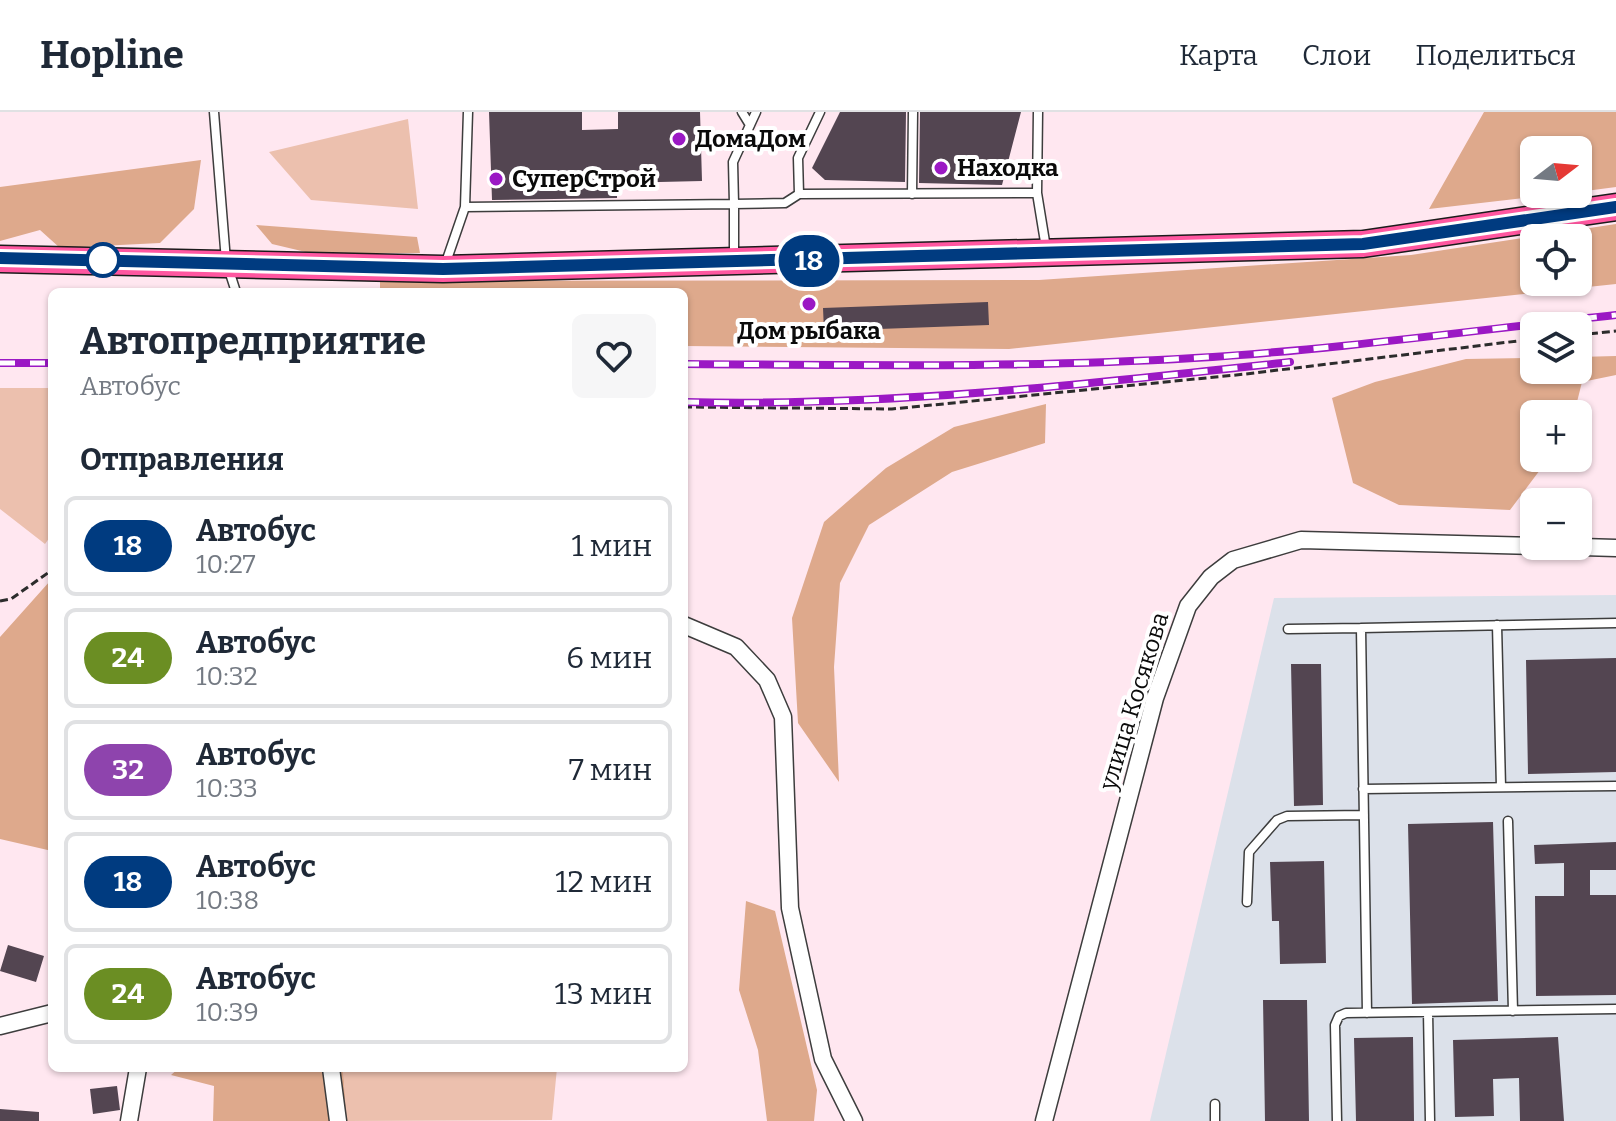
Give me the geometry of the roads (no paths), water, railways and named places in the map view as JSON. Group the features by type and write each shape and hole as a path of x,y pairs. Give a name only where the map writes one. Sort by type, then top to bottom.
{"main road":[{"path":"0,259 226,261 443,269 734,264 1363,244 1616,207"}],"street":[{"name":"улица Косякова","path":"1044,1121 1155,698 1188,606 1211,577 1233,560 1301,540 1520,546"},
{"path":"1592,547 1616,548"},
{"path":"688,627 736,647 767,680 783,717 790,908 823,1059 854,1121"},
{"path":"0,1026 48,1014"},
{"path":"129,1121 137,1072"},
{"path":"332,1072 338,1121"}],"lane":[{"path":"214,112 226,261 235,288"},
{"path":"443,269 465,207 468,112"},
{"path":"742,112 750,125"},
{"path":"734,264 733,162 756,112"},
{"path":"799,194 798,158 820,112"},
{"path":"912,194 913,112"},
{"path":"1038,112 1037,193 1047,253"},
{"path":"465,207 785,203 799,194 1037,193"},
{"path":"1288,629 1616,623"},
{"path":"1497,625 1501,787"},
{"path":"1361,628 1367,1013"},
{"path":"1363,789 1616,786"},
{"path":"1247,902 1249,852 1281,817 1364,815"},
{"path":"1508,821 1513,1011"},
{"path":"1337,1121 1335,1025 1339,1016 1346,1013 1616,1009"},
{"path":"1428,1012 1430,1121"},
{"path":"1215,1104 1215,1121"}],"railway":[{"path":"688,364 1003,365 1194,358 1353,345 1616,315"},
{"path":"688,402 836,401 988,392 1290,362"},
{"path":"0,363 48,363"}],"place":[{"name":"ДомаДом","path":"679,139"},
{"name":"Находка","path":"941,168"},
{"name":"СуперСтрой","path":"496,179"},
{"name":"Дом рыбака","path":"809,304"}]}
